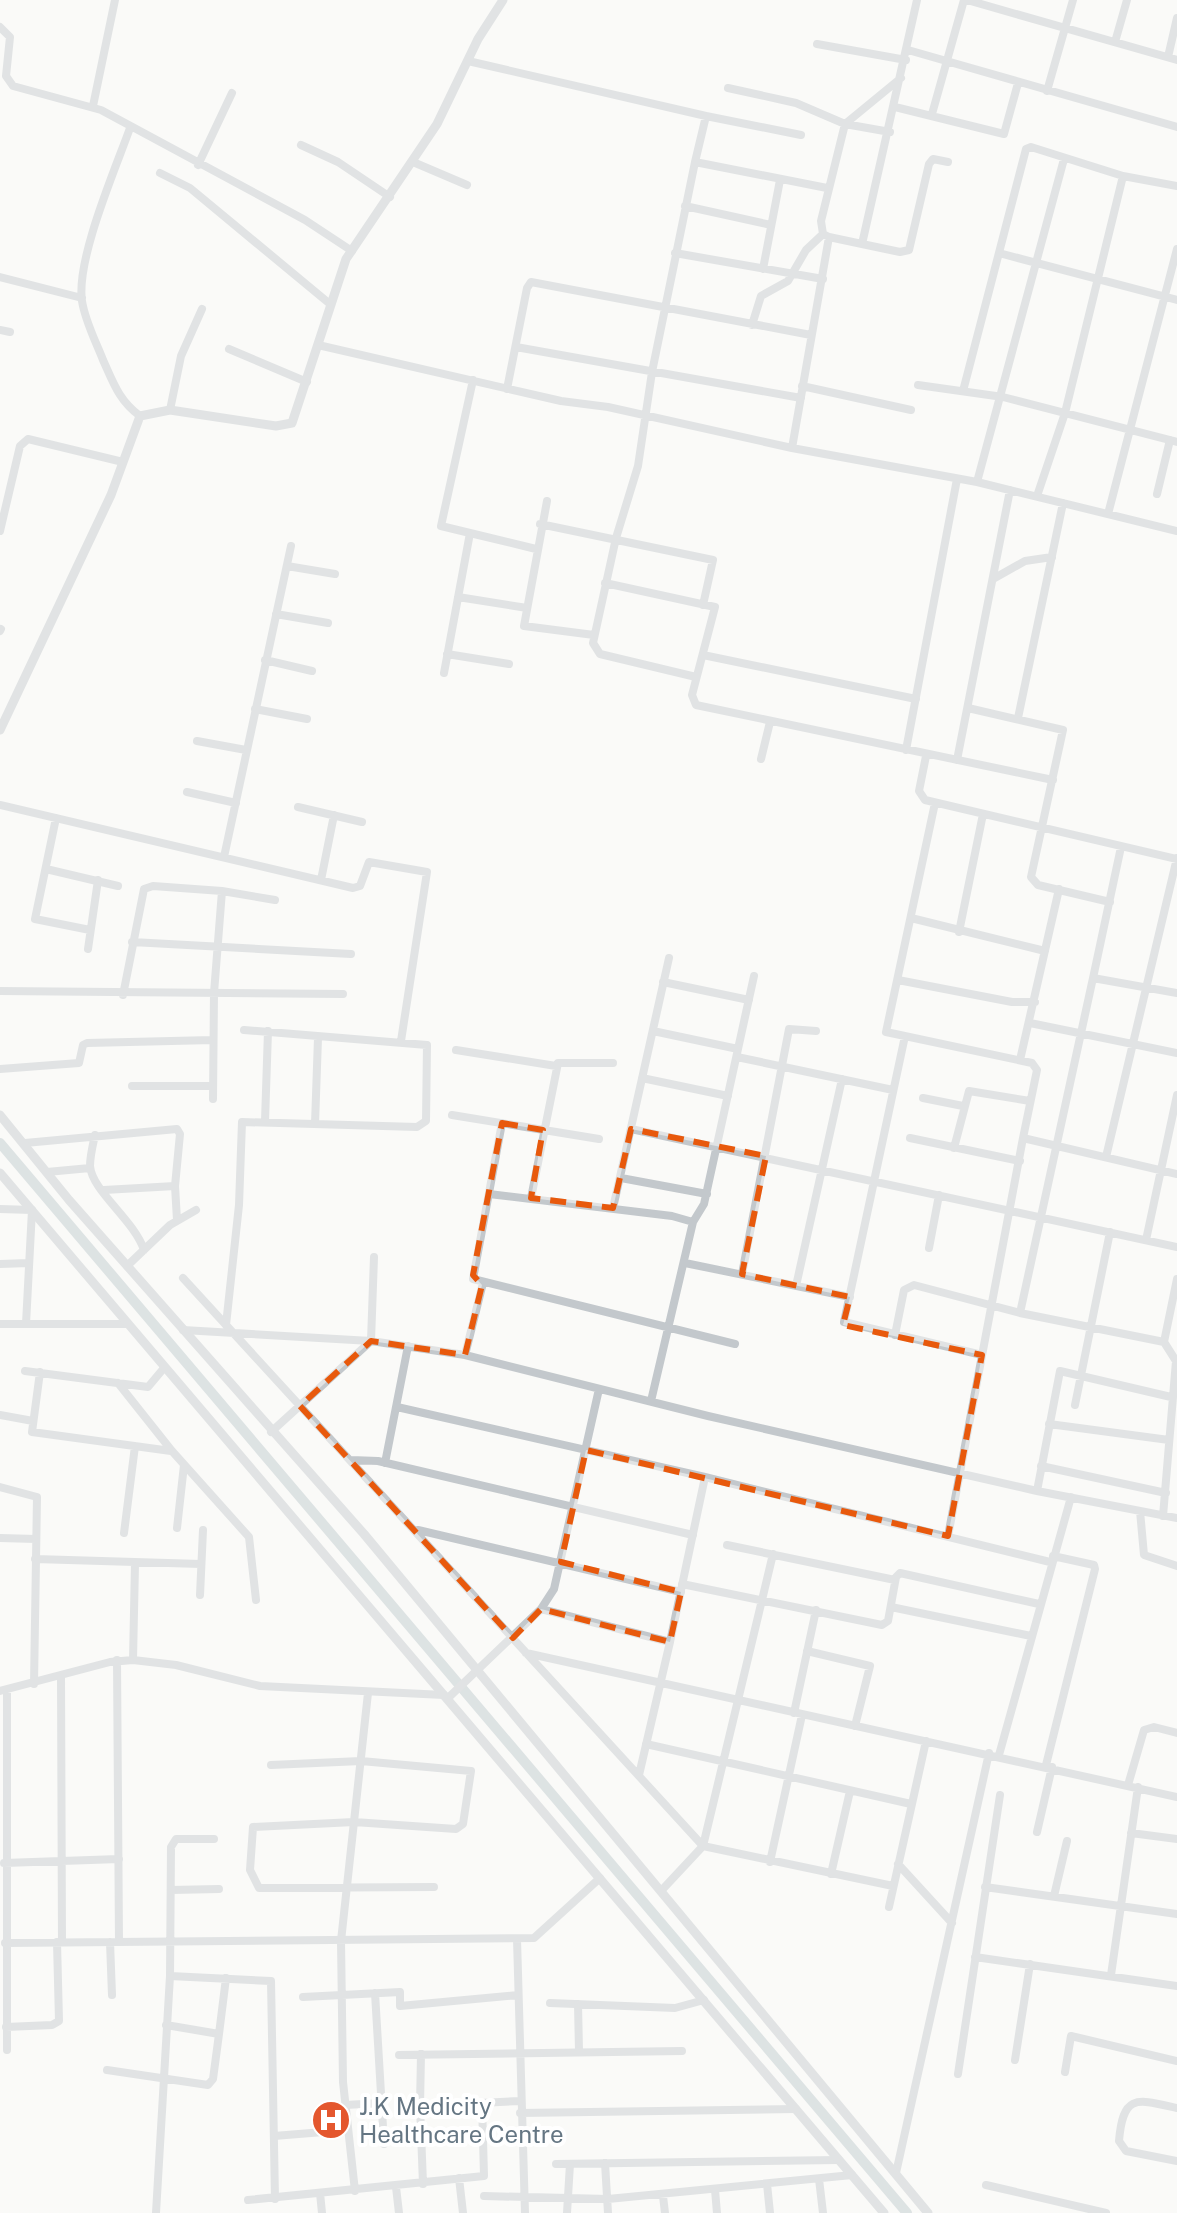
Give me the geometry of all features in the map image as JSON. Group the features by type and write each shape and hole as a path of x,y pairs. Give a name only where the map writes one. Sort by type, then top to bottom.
{"street":[{"path":"93,106 115,0"},
{"path":"130,128 86,263 82,298 115,389 126,405 140,416 170,410 286,425 296,417 330,304 352,251 413,162 503,0"},
{"path":"862,244 890,132 917,0"},
{"path":"932,114 966,0 1172,59 1177,18"},
{"path":"1015,13 1018,0"},
{"path":"1047,91 1073,0"},
{"path":"1115,42 1127,0"},
{"path":"0,27 10,37 6,76 10,84 93,106 305,220 352,251"},
{"path":"817,44 947,62 1177,127"},
{"path":"468,61 801,135"},
{"path":"792,448 823,279 826,235 821,221 845,124 902,78"},
{"path":"895,107 1004,134 1018,83"},
{"path":"728,88 796,103 845,124 890,132"},
{"path":"198,165 232,93"},
{"path":"696,677 600,654 594,649 594,635 616,538 638,466 644,417 675,253 706,116"},
{"path":"301,145 338,162 390,197"},
{"path":"963,391 1026,149 1031,147 1123,176 1177,186"},
{"path":"826,235 900,252 909,250 929,164 933,159 948,162"},
{"path":"977,482 1003,397 1034,263 1064,159"},
{"path":"413,162 467,185"},
{"path":"695,162 827,188"},
{"path":"160,173 190,188 330,304"},
{"path":"1037,496 1065,413 1123,176"},
{"path":"763,269 780,180"},
{"path":"685,206 771,225"},
{"path":"752,325 761,296 783,285 806,250 826,235"},
{"path":"1108,514 1177,249"},
{"path":"675,253 823,279"},
{"path":"999,253 1177,300"},
{"path":"0,277 82,298"},
{"path":"507,389 531,282 811,335"},
{"path":"170,410 181,356 202,309"},
{"path":"318,345 507,389 792,448 977,482 1177,531"},
{"path":"516,347 801,398"},
{"path":"229,349 307,382"},
{"path":"473,380 441,526 536,549"},
{"path":"918,385 1003,397 1174,441 1157,494"},
{"path":"802,386 911,410"},
{"path":"0,730 4,710 111,495 140,416"},
{"path":"0,531 20,446 28,439 123,462"},
{"path":"906,750 957,479"},
{"path":"957,760 1010,490"},
{"path":"547,501 540,524 524,626 594,635"},
{"path":"1018,718 1063,503"},
{"path":"540,524 713,560 703,605"},
{"path":"444,673 470,533"},
{"path":"224,857 291,546"},
{"path":"993,579 1025,561 1052,557"},
{"path":"287,566 335,574"},
{"path":"605,583 715,607 696,677 693,704 926,756 1053,780"},
{"path":"458,597 527,608"},
{"path":"276,614 328,623"},
{"path":"447,654 509,664"},
{"path":"703,655 916,699"},
{"path":"265,660 312,671"},
{"path":"968,708 1063,730 1032,881 1110,902"},
{"path":"255,709 307,719"},
{"path":"761,759 770,722"},
{"path":"197,741 246,750"},
{"path":"926,756 919,791 925,800 1177,858 1173,894 1132,1044 1106,1157"},
{"path":"187,792 236,803"},
{"path":"935,803 886,1032 1020,1060 1036,1067 948,1536"},
{"path":"0,805 357,888 366,865 374,862 424,870 429,875 401,1041"},
{"path":"298,807 362,822"},
{"path":"959,932 983,814"},
{"path":"321,880 334,815"},
{"path":"56,818 35,919 90,930"},
{"path":"1020,1313 1121,847"},
{"path":"46,869 118,886"},
{"path":"88,949 98,880"},
{"path":"123,995 144,889 222,891 275,900"},
{"path":"1020,1060 1059,889"},
{"path":"213,1099 214,993 222,891"},
{"path":"911,918 1045,951"},
{"path":"132,942 351,954"},
{"path":"613,1208 669,958"},
{"path":"651,1401 693,1222 701,1212 707,1194 754,976"},
{"path":"1093,978 1177,993"},
{"path":"898,980 1012,1002 1035,1002"},
{"path":"663,982 749,1000"},
{"path":"0,991 123,995 343,994"},
{"path":"1030,1023 1177,1053"},
{"path":"742,1274 789,1029 816,1031"},
{"path":"229,1328 239,1205 239,1129 245,1120 425,1125 428,1047 401,1041 318,1038 244,1030"},
{"path":"265,1121 268,1031"},
{"path":"653,1031 784,1067 893,1090"},
{"path":"905,1036 846,1324 982,1355"},
{"path":"315,1124 318,1038"},
{"path":"0,1069 79,1063 83,1045 87,1043 213,1040"},
{"path":"456,1050 556,1066 565,1060 613,1063"},
{"path":"531,1198 556,1066"},
{"path":"642,1078 728,1096"},
{"path":"796,1286 842,1079"},
{"path":"132,1086 212,1086"},
{"path":"954,1148 963,1106 971,1089 1030,1101"},
{"path":"1146,1240 1177,1095"},
{"path":"923,1098 963,1106"},
{"path":"0,1115 478,1670 928,2213"},
{"path":"452,1115 599,1139"},
{"path":"502,1123 473,1275 483,1283 735,1344"},
{"path":"25,1143 177,1129 180,1134 175,1186 177,1220"},
{"path":"631,1129 718,1145 1177,1247"},
{"path":"95,1135 90,1168 134,1227 144,1250"},
{"path":"910,1138 1020,1161"},
{"path":"1023,1138 1177,1174"},
{"path":"47,1172 90,1168"},
{"path":"0,1173 884,2213"},
{"path":"621,1178 707,1194"},
{"path":"104,1190 175,1186"},
{"path":"489,1194 613,1208 693,1222"},
{"path":"929,1248 939,1195"},
{"path":"0,1209 32,1210"},
{"path":"26,1324 32,1210"},
{"path":"127,1266 177,1220 196,1210"},
{"path":"1075,1405 1110,1232"},
{"path":"271,1432 371,1341 374,1257"},
{"path":"0,1264 29,1263"},
{"path":"685,1263 850,1297"},
{"path":"183,1278 418,1530 433,1552 703,1846 893,1886"},
{"path":"1163,1516 1176,1361 1164,1342 1177,1279"},
{"path":"465,1355 483,1283"},
{"path":"895,1335 904,1290 909,1285 1020,1313 1164,1342"},
{"path":"0,1324 126,1324"},
{"path":"183,1330 229,1328 371,1341 465,1355 1037,1491 1177,1518"},
{"path":"385,1463 408,1346"},
{"path":"25,1371 148,1387 164,1368"},
{"path":"1037,1491 1060,1371 1171,1397"},
{"path":"40,1372 32,1432 172,1451"},
{"path":"118,1383 172,1451 249,1537 256,1600"},
{"path":"7,2050 3,1970 3,1691 117,1660 133,1660 176,1665 260,1686 445,1697 513,1638 541,1609 554,1589 599,1389"},
{"path":"397,1407 948,1536 1094,1565 1037,1832"},
{"path":"0,1415 33,1421"},
{"path":"1049,1424 1169,1440"},
{"path":"124,1533 135,1446"},
{"path":"351,1460 385,1463 693,1535"},
{"path":"177,1528 184,1465"},
{"path":"1041,1466 1166,1493"},
{"path":"639,1775 705,1477"},
{"path":"0,1487 37,1497 34,1684"},
{"path":"999,1755 1071,1497"},
{"path":"1140,1511 1145,1557 1177,1566"},
{"path":"200,1595 203,1530"},
{"path":"418,1530 682,1588 760,1598 884,1625 891,1607 895,1580 900,1573 1039,1604"},
{"path":"0,1538 36,1539"},
{"path":"727,1545 895,1580"},
{"path":"661,1891 703,1846 773,1554"},
{"path":"35,1559 201,1564"},
{"path":"133,1660 135,1564"},
{"path":"891,1607 1031,1636"},
{"path":"541,1609 670,1642"},
{"path":"770,1862 788,1778 816,1610"},
{"path":"807,1651 870,1666 855,1726"},
{"path":"526,1653 1049,1766 1177,1797"},
{"path":"112,1995 119,1859 117,1660"},
{"path":"4,2024 52,2025 59,2021 61,1677"},
{"path":"355,2191 345,2105 341,1941 368,1693"},
{"path":"1111,1975 1131,1833 1133,1786 1144,1730 1154,1727 1177,1733"},
{"path":"889,1907 926,1741"},
{"path":"646,1744 911,1804"},
{"path":"896,2173 989,1753"},
{"path":"271,1765 361,1761 471,1771 463,1824 456,1829 354,1822 253,1827 250,1870 259,1888 346,1885 434,1887"},
{"path":"831,1874 850,1791"},
{"path":"958,2074 1000,1795"},
{"path":"1131,1833 1177,1839"},
{"path":"156,2213 161,2077 170,1976 172,1843 176,1839 214,1839"},
{"path":"1054,1896 1067,1841"},
{"path":"3,1863 119,1859"},
{"path":"898,1864 952,1923"},
{"path":"5,1943 534,1938 600,1878"},
{"path":"985,1887 1177,1914"},
{"path":"171,1890 219,1889"},
{"path":"517,1939 525,2213"},
{"path":"975,1957 1177,1986"},
{"path":"1015,2060 1030,1964"},
{"path":"170,1976 271,1981 275,2199"},
{"path":"107,2070 203,2085 211,2083 226,1978"},
{"path":"303,1997 400,1992 400,2006 518,1995"},
{"path":"375,1993 384,2144"},
{"path":"550,2003 675,2008 704,2000"},
{"path":"578,2004 579,2051"},
{"path":"166,2025 219,2034"},
{"path":"1065,2072 1071,2036 1177,2061"},
{"path":"399,2055 682,2051"},
{"path":"421,2054 423,2184"},
{"path":"420,2106 520,2101"},
{"path":"1177,2108 1142,2101 1131,2103 1124,2111 1119,2141 1126,2151 1177,2161"},
{"path":"345,2105 382,2103"},
{"path":"248,2200 484,2176 482,2103"},
{"path":"520,2113 796,2109"},
{"path":"274,2136 348,2130"},
{"path":"556,2164 839,2160"},
{"path":"605,2163 608,2213"},
{"path":"567,2213 570,2164"},
{"path":"484,2196 608,2199 663,2196 852,2175"},
{"path":"459,2178 463,2213"},
{"path":"819,2179 823,2213"},
{"path":"767,2184 770,2213"},
{"path":"986,2185 1106,2213"},
{"path":"396,2187 399,2213"},
{"path":"715,2190 717,2213"},
{"path":"320,2193 322,2213"},
{"path":"663,2196 665,2213"}],"highlighted area":[{"path":"502,1123 543,1130 531,1198 613,1208 631,1129 766,1156 742,1274 850,1297 843,1325 982,1355 948,1536 586,1450 561,1562 681,1592 670,1642 541,1609 513,1638 300,1406 371,1341 465,1355 482,1285 473,1275"}],"waterway":[{"path":"0,1143 907,2213"}],"place":[{"name":"J.K Medicity Healthcare Centre","path":"331,2120"}]}
